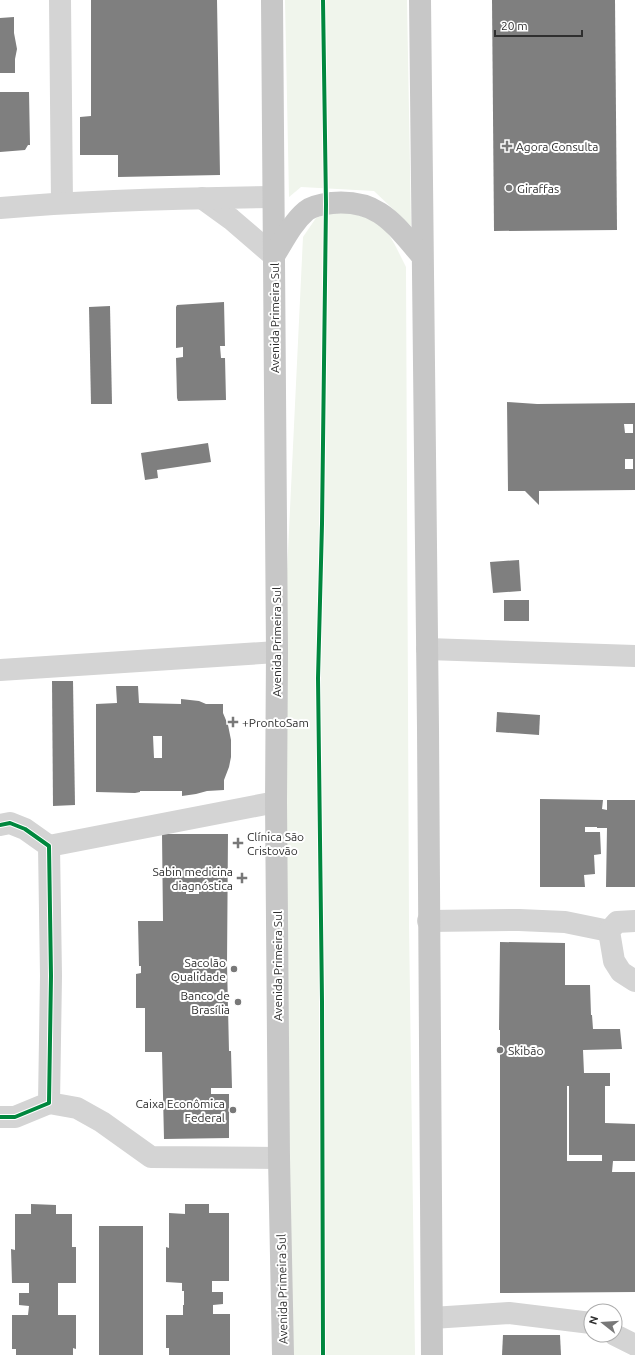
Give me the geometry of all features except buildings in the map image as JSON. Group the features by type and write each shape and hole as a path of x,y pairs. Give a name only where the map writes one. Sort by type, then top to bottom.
{"main road":[{"name":"Avenida Primeira Sul","path":"272,0 276,802 279,1158 283,1355"},
{"path":"420,0 427,649 432,1355"},
{"path":"274,256 294,224 307,210 326,204 346,202 369,207 386,217 422,256"}],"street":[{"path":"60,0 62,203"},
{"path":"0,208 62,203 273,197"},
{"path":"202,198 231,219 274,256"},
{"path":"427,649 635,656"},
{"path":"0,670 276,652"},
{"path":"0,825 10,823 25,829 49,846 276,802"},
{"path":"49,846 52,976 49,1103"},
{"path":"428,921 519,920 565,922 610,931"},
{"path":"635,921 617,922 610,931 614,961 621,972 635,980"},
{"path":"0,1117 15,1117 49,1103 76,1108 102,1122 151,1156 279,1158"},
{"path":"432,1318 509,1313 583,1322"},
{"path":"623,1339 635,1345"}],"shaded area":[{"path":"285,0 407,0 411,226 374,191 301,187 289,197"},
{"path":"345,211 382,223 406,267 409,925 415,1355 286,1355 276,802 303,237 316,218 328,213"}],"cycle path":[{"path":"323,0 326,204 322,524 318,678 322,1001 323,1355"},
{"path":"0,825 10,823 25,829 49,846 51,976 49,1103 15,1117 0,1117"}],"place":[{"name":"Agora Consulta","path":"507,146"},
{"name":"Giraffas","path":"509,188"},
{"name":"+ProntoSam","path":"233,722"},
{"name":"Clínica São Cristovão","path":"238,843"},
{"name":"Sabin medicina diagnóstica","path":"242,878"},
{"name":"Sacolão Qualidade","path":"234,969"},
{"name":"Banco de Brasília","path":"238,1002"},
{"name":"Skibão","path":"500,1050"},
{"name":"Caixa Econômica Federal","path":"233,1110"}]}
